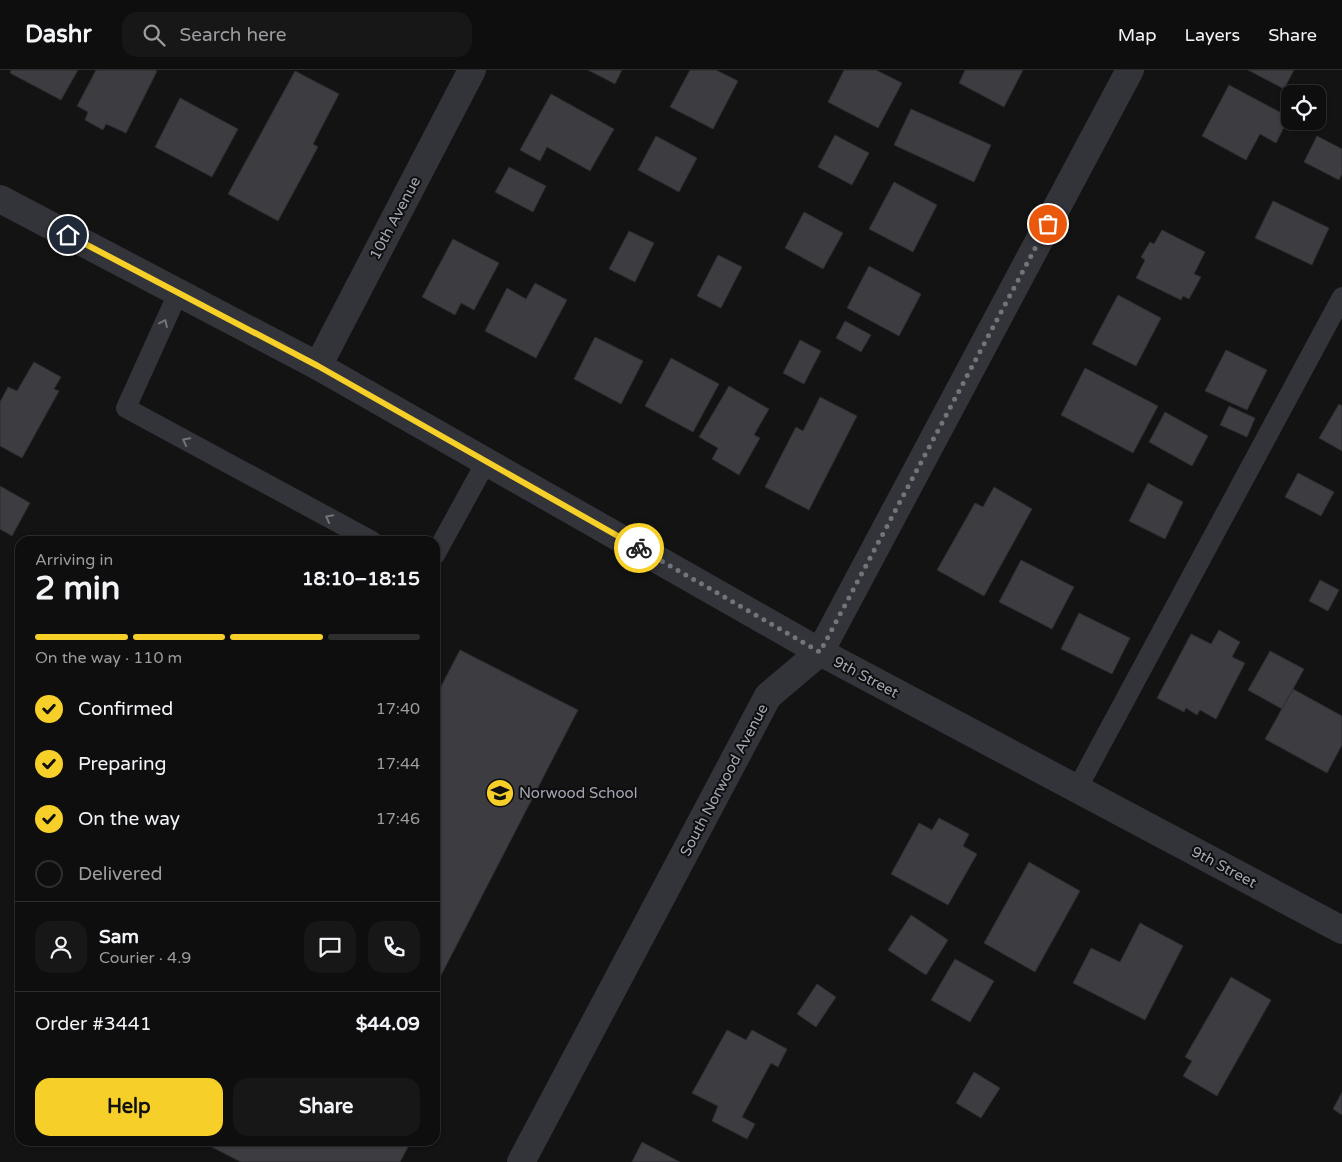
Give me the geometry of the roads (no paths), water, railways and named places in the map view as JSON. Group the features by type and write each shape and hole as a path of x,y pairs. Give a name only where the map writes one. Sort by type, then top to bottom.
{"street":[{"name":"10th Avenue","path":"318,366 472,70"},
{"name":"South Norwood Avenue","path":"521,1162 768,696 820,652 1130,70"},
{"name":"9th Street","path":"0,199 318,366 820,652 1342,930"}],"lane":[{"path":"178,293 126,408 363,536"},
{"path":"1077,789 1342,296"},
{"path":"440,546 486,462"}],"place":[{"name":"Norwood School","path":"500,793"}]}
